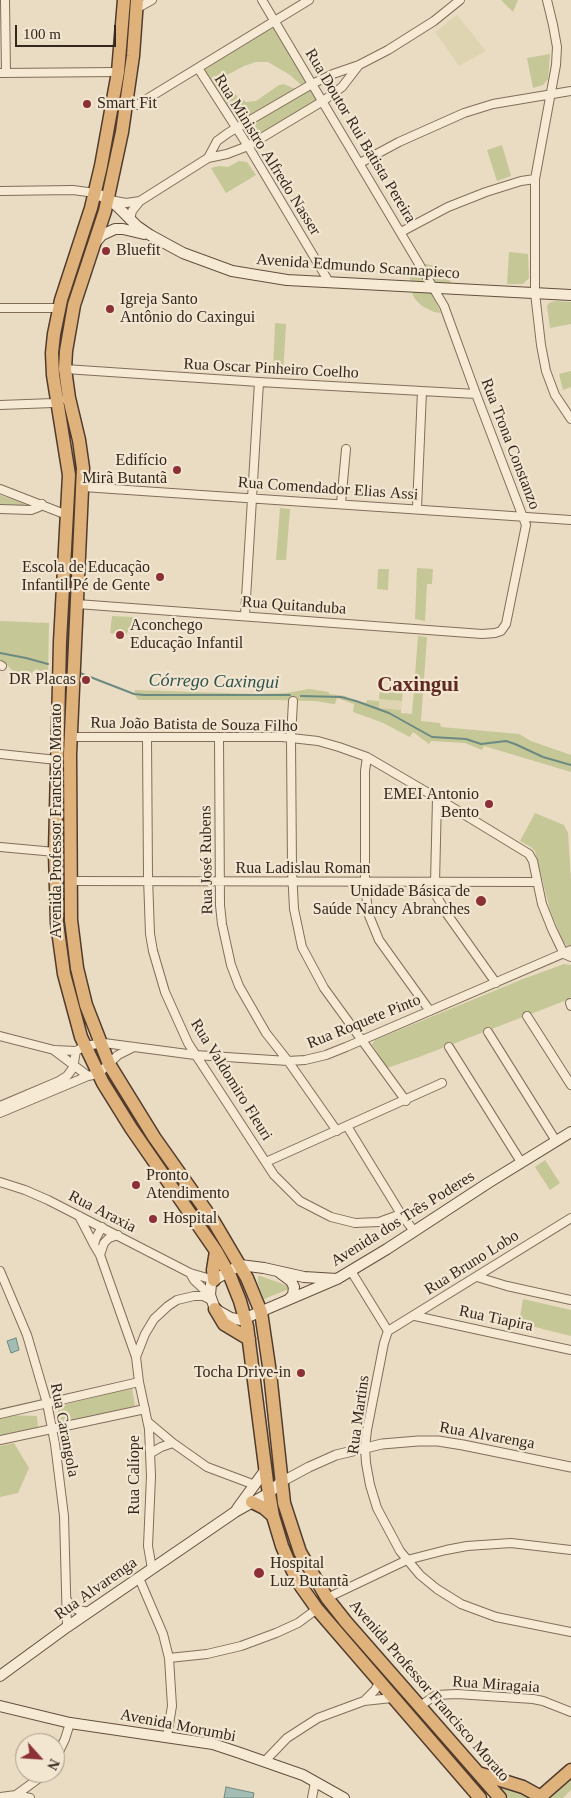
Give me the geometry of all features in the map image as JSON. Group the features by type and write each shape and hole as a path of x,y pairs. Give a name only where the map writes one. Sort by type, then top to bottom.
{"highway":[{"name":"Avenida Professor Francisco Morato","path":"124,0 118,72 109,127 95,193 59,308 52,353 56,402 68,463 60,642 55,852 55,896 59,950 80,1049 93,1075 216,1251 228,1271 240,1301 246,1319 273,1516 282,1546 298,1582 317,1609 379,1683 480,1798"},
{"name":"Avenida Professor Francisco Morato","path":"137,4 134,56 127,105 108,199 74,305 66,345 64,369 83,468 70,737 71,927 77,968 86,1005 109,1064 146,1124 214,1222 240,1265 261,1312 270,1373 281,1482 287,1517 296,1542 315,1580 327,1598 382,1664 500,1798"},
{"path":"214,1280 213,1270 216,1251"},
{"path":"212,1301 224,1324 249,1339"},
{"path":"252,1502 264,1508 273,1516"},
{"path":"478,1773 544,1795 571,1770"}],"main road":[{"name":"Avenida Edmundo Scannapieco","path":"95,193 108,199 130,220 150,235 183,253 232,271 269,278 571,295"},
{"name":"Avenida Edmundo Scannapieco","path":"94,244 102,235 115,229 132,230 150,235"},
{"name":"Avenida dos Três Poderes","path":"246,1319 352,1271 571,1132"},
{"path":"246,1319 231,1318 212,1301 211,1284 214,1280 240,1265 255,1266 304,1277 337,1279"},
{"path":"275,1270 287,1277 294,1287 293,1295 289,1299"},
{"name":"Rua Alvarenga","path":"235,1512 266,1469"},
{"name":"Rua Alvarenga","path":"0,1676 67,1627 235,1512 269,1493 281,1482"},
{"name":"Avenida Morumbi","path":"0,1705 70,1723 213,1744 315,1782 344,1798"}],"street":[{"path":"5,0 2,15 3,73 118,72"},
{"path":"137,4 152,0"},
{"name":"Rua Doutor Rui Batista Pereira","path":"262,0 434,287"},
{"path":"127,105 137,105 309,0"},
{"path":"208,158 217,141 236,128 312,84 359,65 388,50 434,21 460,0"},
{"path":"547,0 554,25 556,65 535,179 535,293 546,371 555,395 571,419"},
{"path":"108,199 126,203 140,200 208,158 233,153 248,146 323,101 342,87 359,65"},
{"name":"Rua Ministro Alfredo Nasser","path":"198,68 248,146 328,282"},
{"path":"360,163 399,142 464,113 492,104 571,91"},
{"path":"401,232 448,208 486,192 521,181 535,179"},
{"path":"0,191 83,190 95,193"},
{"path":"130,220 132,211 140,200"},
{"name":"Rua Trona Constanzo","path":"434,287 444,306 526,525 506,624"},
{"path":"444,306 454,288"},
{"path":"0,308 59,308"},
{"name":"Rua Oscar Pinheiro Coelho","path":"64,369 476,394"},
{"path":"244,616 259,382"},
{"path":"417,508 422,391"},
{"path":"0,405 56,402 68,394"},
{"path":"341,504 346,449"},
{"name":"Rua Comendador Elias Assi","path":"83,487 417,508 571,520"},
{"path":"0,489 67,515"},
{"path":"0,509 31,510 42,504"},
{"name":"Rua Quitanduba","path":"77,604 482,634 501,631 506,624"},
{"path":"293,701 291,738 292,882 296,925 302,947 320,981 406,1101"},
{"name":"Rua João Batista de Souza Filho","path":"70,737 219,736 291,738 318,741 366,757 528,854 532,860 542,904 569,954"},
{"name":"Rua José Rubens","path":"219,736 219,882 222,924 235,975 262,1026 337,1131"},
{"name":"Rua Valdomiro Fleuri","path":"148,737 150,934 160,976 171,1008 195,1055 266,1162 282,1184 300,1201 331,1217 355,1222 369,1223 401,1214"},
{"path":"0,754 57,760"},
{"path":"366,757 365,882 368,913 374,931 430,1011"},
{"path":"437,798 435,882 437,897 496,983"},
{"path":"0,847 55,852"},
{"name":"Rua Ladislau Roman","path":"70,881 536,882"},
{"name":"Rua Roquete Pinto","path":"54,1050 80,1049 100,1043 195,1055 288,1061 305,1060 326,1055 569,954"},
{"path":"527,1016 571,1085"},
{"path":"488,1032 556,1141"},
{"path":"0,1036 54,1050 74,1065 93,1075"},
{"path":"0,1113 93,1075 124,1051 134,1047"},
{"path":"449,1047 521,1162"},
{"path":"0,1106 67,1076 74,1065 80,1049"},
{"path":"266,1162 442,1084"},
{"path":"347,1126 401,1214 414,1231"},
{"name":"Rua Araxia","path":"0,1182 25,1190 190,1272 214,1280"},
{"path":"79,1216 100,1255 136,1357"},
{"name":"Rua Bruno Lobo","path":"388,1331 571,1218"},
{"path":"94,1245 102,1227"},
{"path":"100,1255 104,1243 118,1235"},
{"name":"Rua Carangola","path":"0,1271 27,1335 47,1403 52,1429 61,1479 64,1516 67,1627"},
{"path":"352,1271 388,1331"},
{"name":"Rua Araxia","path":"190,1272 194,1280 212,1301"},
{"path":"477,1277 507,1286 571,1300"},
{"path":"136,1357 142,1339 162,1310 177,1300 200,1296 212,1301"},
{"name":"Rua Tiapira","path":"415,1316 571,1350"},
{"name":"Rua Martins","path":"388,1331 365,1447 370,1485 377,1508 393,1541 406,1560 437,1589 461,1604 496,1617 571,1632"},
{"path":"128,1335 142,1339"},
{"name":"Rua Calíope","path":"136,1357 139,1382 148,1422 151,1453 148,1546 152,1569"},
{"path":"0,1414 139,1382"},
{"path":"0,1440 145,1409"},
{"path":"148,1422 206,1467 255,1485"},
{"name":"Rua Alvarenga","path":"281,1482 336,1455 382,1444 418,1441 438,1441 463,1445 571,1467"},
{"path":"151,1453 173,1443"},
{"path":"327,1598 406,1560 446,1550 511,1543 570,1547"},
{"path":"138,1578 163,1634 169,1658 172,1706 167,1736"},
{"path":"67,1600 72,1607 89,1612"},
{"path":"169,1658 207,1654 241,1646 276,1634 298,1623 317,1609"},
{"path":"364,1701 379,1683"},
{"name":"Rua Miragaia","path":"420,1706 436,1695 457,1694 533,1699 571,1712"},
{"path":"265,1762 287,1738 318,1718 364,1701 392,1698"},
{"path":"65,1739 70,1723"},
{"path":"312,1798 315,1782"},
{"path":"16,1795 32,1783"},
{"path":"0,1797 16,1795 30,1798"}],"shaded area":[{"path":"457,15 486,51 459,66 435,32"},
{"path":"379,699 402,701 401,710 379,708"}],"green space":[{"path":"501,0 518,0 513,12"},
{"path":"274,26 308,81 301,85 290,75 268,62 256,62 225,76 231,89 246,102 256,101 279,85 284,84 295,89 238,125 204,70"},
{"path":"550,54 548,79 543,85 533,88 527,58"},
{"path":"312,84 323,101 248,146 236,128"},
{"path":"502,145 511,176 497,181 487,150"},
{"path":"239,161 247,162 256,175 226,193 211,168 219,166 228,167"},
{"path":"509,252 528,254 529,278 523,284 507,284"},
{"path":"426,264 443,271 453,285 427,284 441,313 422,306 415,299 410,289 410,275 413,268"},
{"path":"550,302 571,302 571,324 550,328 547,306"},
{"path":"275,323 286,324 283,375 273,374"},
{"path":"571,371 571,387 563,390 559,374"},
{"path":"0,495 24,503 26,507 0,506"},
{"path":"280,508 290,509 286,560 276,560"},
{"path":"417,568 433,569 432,584 427,584 425,621 415,619"},
{"path":"378,569 389,569 388,590 377,589"},
{"path":"112,616 133,617 132,625 126,635 110,633"},
{"path":"0,621 49,623 48,674 36,669 32,673 18,676 7,665 0,663"},
{"path":"418,636 427,637 421,721 440,723 441,727 519,734 531,741 571,755 571,772 484,746 482,750 465,743 431,741 429,744 413,732 410,737 381,722 353,712 354,704 337,698 335,704 333,704 315,701 274,700 138,700 134,694 135,690 256,694 286,693 309,689 346,696 349,699 366,703 367,700 379,701 379,708 401,710 401,713 412,714"},
{"path":"380,688 403,690 402,701 379,699"},
{"path":"535,813 564,825 568,833 571,880 571,951 563,941 550,910 535,851 520,841"},
{"path":"564,964 571,965 571,997 567,1000 387,1068 372,1044 375,1040"},
{"path":"545,1160 560,1183 550,1190 535,1167"},
{"path":"258,1276 286,1285 289,1289 264,1299 258,1283"},
{"path":"523,1299 571,1310 571,1336 519,1323"},
{"path":"132,1388 135,1406 58,1424 58,1406"},
{"path":"0,1416 37,1416 38,1430 0,1438"},
{"path":"14,1443 29,1468 18,1493 0,1497 0,1446"},
{"path":"571,1775 571,1790 563,1798 550,1798 550,1796"},
{"path":"500,1788 529,1793 531,1796 529,1798 509,1798"}],"water":[{"path":"16,1338 19,1350 11,1353 7,1341"},
{"path":"226,1787 254,1793 253,1798 224,1798"}],"waterway":[{"name":"Córrego Caxingui","path":"0,653 48,664"},
{"name":"Córrego Caxingui","path":"80,673 134,694 290,695"},
{"name":"Córrego Caxingui","path":"301,696 341,697 389,713 432,737 466,739 481,744 506,741 543,757 571,765"}],"place":[{"name":"Smart Fit","path":"87,104"},
{"name":"Bluefit","path":"106,251"},
{"name":"Igreja Santo Antônio do Caxingui","path":"110,309"},
{"name":"Edifício Mirã Butantã","path":"177,470"},
{"name":"Escola de Educação Infantil Pé de Gente","path":"160,577"},
{"name":"Aconchego Educação Infantil","path":"120,635"},
{"name":"DR Placas","path":"86,680"},
{"name":"EMEI Antonio Bento","path":"489,804"},
{"name":"Unidade Básica de Saúde Nancy Abranches","path":"481,901"},
{"name":"Pronto Atendimento","path":"136,1185"},
{"name":"Hospital","path":"153,1219"},
{"name":"Tocha Drive-in","path":"301,1373"},
{"name":"Hospital Luz Butantã","path":"259,1573"}],"district":[{"name":"Caxingui","path":"418,686"}]}
